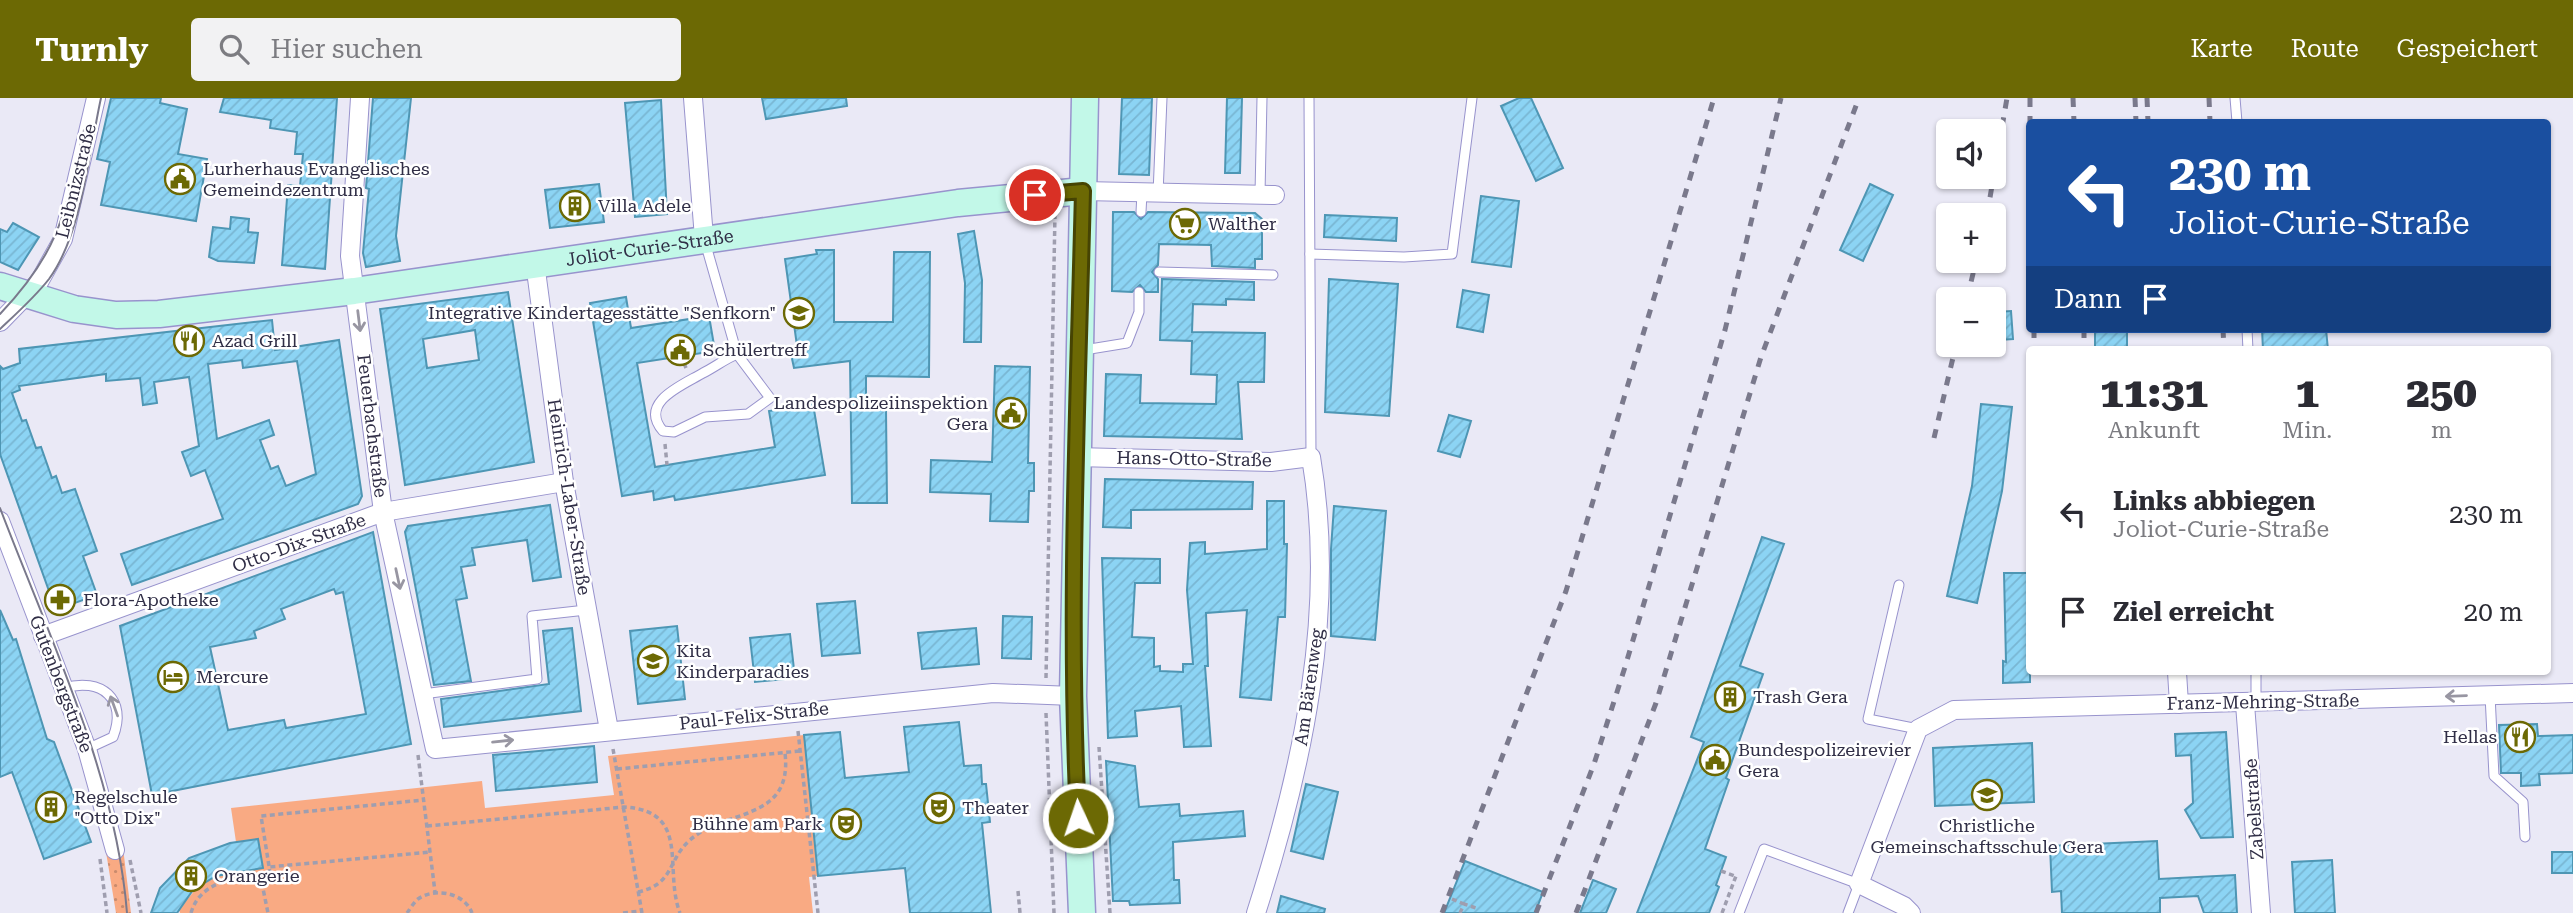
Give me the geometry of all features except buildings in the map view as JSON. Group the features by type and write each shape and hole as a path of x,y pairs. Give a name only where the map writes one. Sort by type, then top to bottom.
{"main road":[{"path":"1082,913 1073,696 1085,98"},
{"name":"Joliot-Curie-Straße","path":"0,286 74,309 148,315 354,290 704,238 1055,192 1083,191"}],"street":[{"name":"Leibnizstraße","path":"0,322 27,296 45,272 63,239 96,98"},
{"name":"Feuerbachstraße","path":"360,98 350,256 383,512 435,749"},
{"path":"693,98 704,238"},
{"name":"Joliot-Curie-Straße","path":"1083,191 1267,194"},
{"name":"Heinrich-Laber-Straße","path":"535,263 564,482 608,730"},
{"name":"Hans-Otto-Straße","path":"1076,457 1270,462 1311,457"},
{"name":"Am Bärenweg","path":"1256,913 1289,804 1315,656 1321,513 1311,457"},
{"name":"Otto-Dix-Straße","path":"43,636 383,512 564,482"},
{"name":"Gutenbergstraße","path":"0,521 87,750 115,850"},
{"path":"2178,675 2179,704"},
{"name":"Paul-Felix-Straße","path":"435,749 1012,692 1073,696"},
{"name":"Franz-Mehring-Straße","path":"1918,729 1954,710 2250,704 2573,692"},
{"name":"Zabelstraße","path":"2250,704 2262,913"},
{"path":"1911,913 1905,906 1859,884 1918,729"}],"lane":[{"path":"1141,212 1150,193 1162,98"},
{"path":"1262,98 1267,194"},
{"path":"1309,98 1311,457"},
{"path":"1310,254 1404,257 1452,254 1472,98"},
{"path":"2235,98 2236,119"},
{"path":"704,238 737,354 769,398 748,414 705,416 674,432 663,431 657,424 656,411 669,392 737,354"},
{"path":"1159,272 1273,275"},
{"path":"1079,350 1127,343 1139,312 1139,292"},
{"path":"1899,586 1868,719 1918,729"},
{"path":"422,694 537,679 532,617 586,610"},
{"path":"2250,704 2255,675"},
{"path":"64,688 95,686 110,695 117,708 119,722 113,737 87,750"},
{"path":"2490,695 2494,776 2523,802 2525,836"},
{"path":"1739,913 1764,849 1859,884 1848,913"}],"path":[{"path":"1054,913 1046,693 1057,217 1054,212 1055,192"},
{"path":"663,431 667,465"},
{"path":"797,712 818,913"},
{"path":"608,730 642,912 623,913"},
{"path":"1099,740 1110,913"},
{"path":"435,749 417,754 435,892"},
{"path":"617,769 800,751"},
{"path":"638,892 660,885 688,841 695,836 771,800 785,778 785,753"},
{"path":"191,913 195,900 217,883 270,873 261,816 424,800"},
{"path":"427,826 624,807 642,808 660,819 670,833 675,898 680,913"},
{"path":"107,913 99,853 128,849 141,913"},
{"path":"269,867 430,852"},
{"path":"1721,871 1751,881"},
{"path":"260,874 268,913"},
{"path":"1722,913 1736,876"},
{"path":"1018,891 1020,913"},
{"path":"407,913 418,899 435,892 455,895 472,913"},
{"path":"1452,899 1476,908"},
{"path":"1460,913 1464,904"}],"shaded area":[{"path":"804,735 818,876 809,877 813,913 180,913 179,909 236,842 231,808 482,781 485,808 614,795 608,756"},
{"path":"123,848 131,913 116,913 106,852"}],"tram line":[{"path":"0,329 44,286 60,261 77,216 101,98"},
{"path":"0,314 36,270 58,229 84,130"},
{"path":"0,508 59,656 95,758 120,861 127,913"}],"railway":[{"path":"1442,913 1566,591 1714,98"},
{"path":"1536,913 1594,764 1625,667 1725,330 1781,98"},
{"path":"1576,913 1656,703 1761,357 1859,98"},
{"path":"1989,203 2007,98"},
{"path":"2030,98 2030,119"},
{"path":"2073,98 2074,119"},
{"path":"2135,98 2136,119"},
{"path":"2147,98 2148,119"},
{"path":"2209,98 2210,119"},
{"path":"1970,287 1973,273"},
{"path":"2034,333 2034,346"},
{"path":"2084,333 2084,346"},
{"path":"2223,333 2224,346"},
{"path":"1934,438 1953,357"}],"place":[{"name":"Lurherhaus Evangelisches Gemeindezentrum","path":"180,179"},
{"name":"Villa Adele","path":"575,206"},
{"name":"Walther","path":"1185,224"},
{"name":"Integrative Kindertagesstätte \"Senfkorn\"","path":"799,313"},
{"name":"Azad Grill","path":"189,341"},
{"name":"Schülertreff","path":"680,350"},
{"name":"Landespolizeiinspektion Gera","path":"1011,413"},
{"name":"Flora-Apotheke","path":"60,600"},
{"name":"Kita Kinderparadies","path":"653,661"},
{"name":"Mercure","path":"173,677"},
{"name":"Trash Gera","path":"1730,697"},
{"name":"Hellas","path":"2520,737"},
{"name":"Bundespolizeirevier Gera","path":"1715,760"},
{"name":"Christliche Gemeinschaftsschule Gera","path":"1987,795"},
{"name":"Regelschule \"Otto Dix\"","path":"51,807"},
{"name":"Theater","path":"939,808"},
{"name":"Bühne am Park","path":"846,824"},
{"name":"Orangerie","path":"191,876"}],"route":[{"path":"1035,195 1083,191 1073,696 1078,818"}]}
